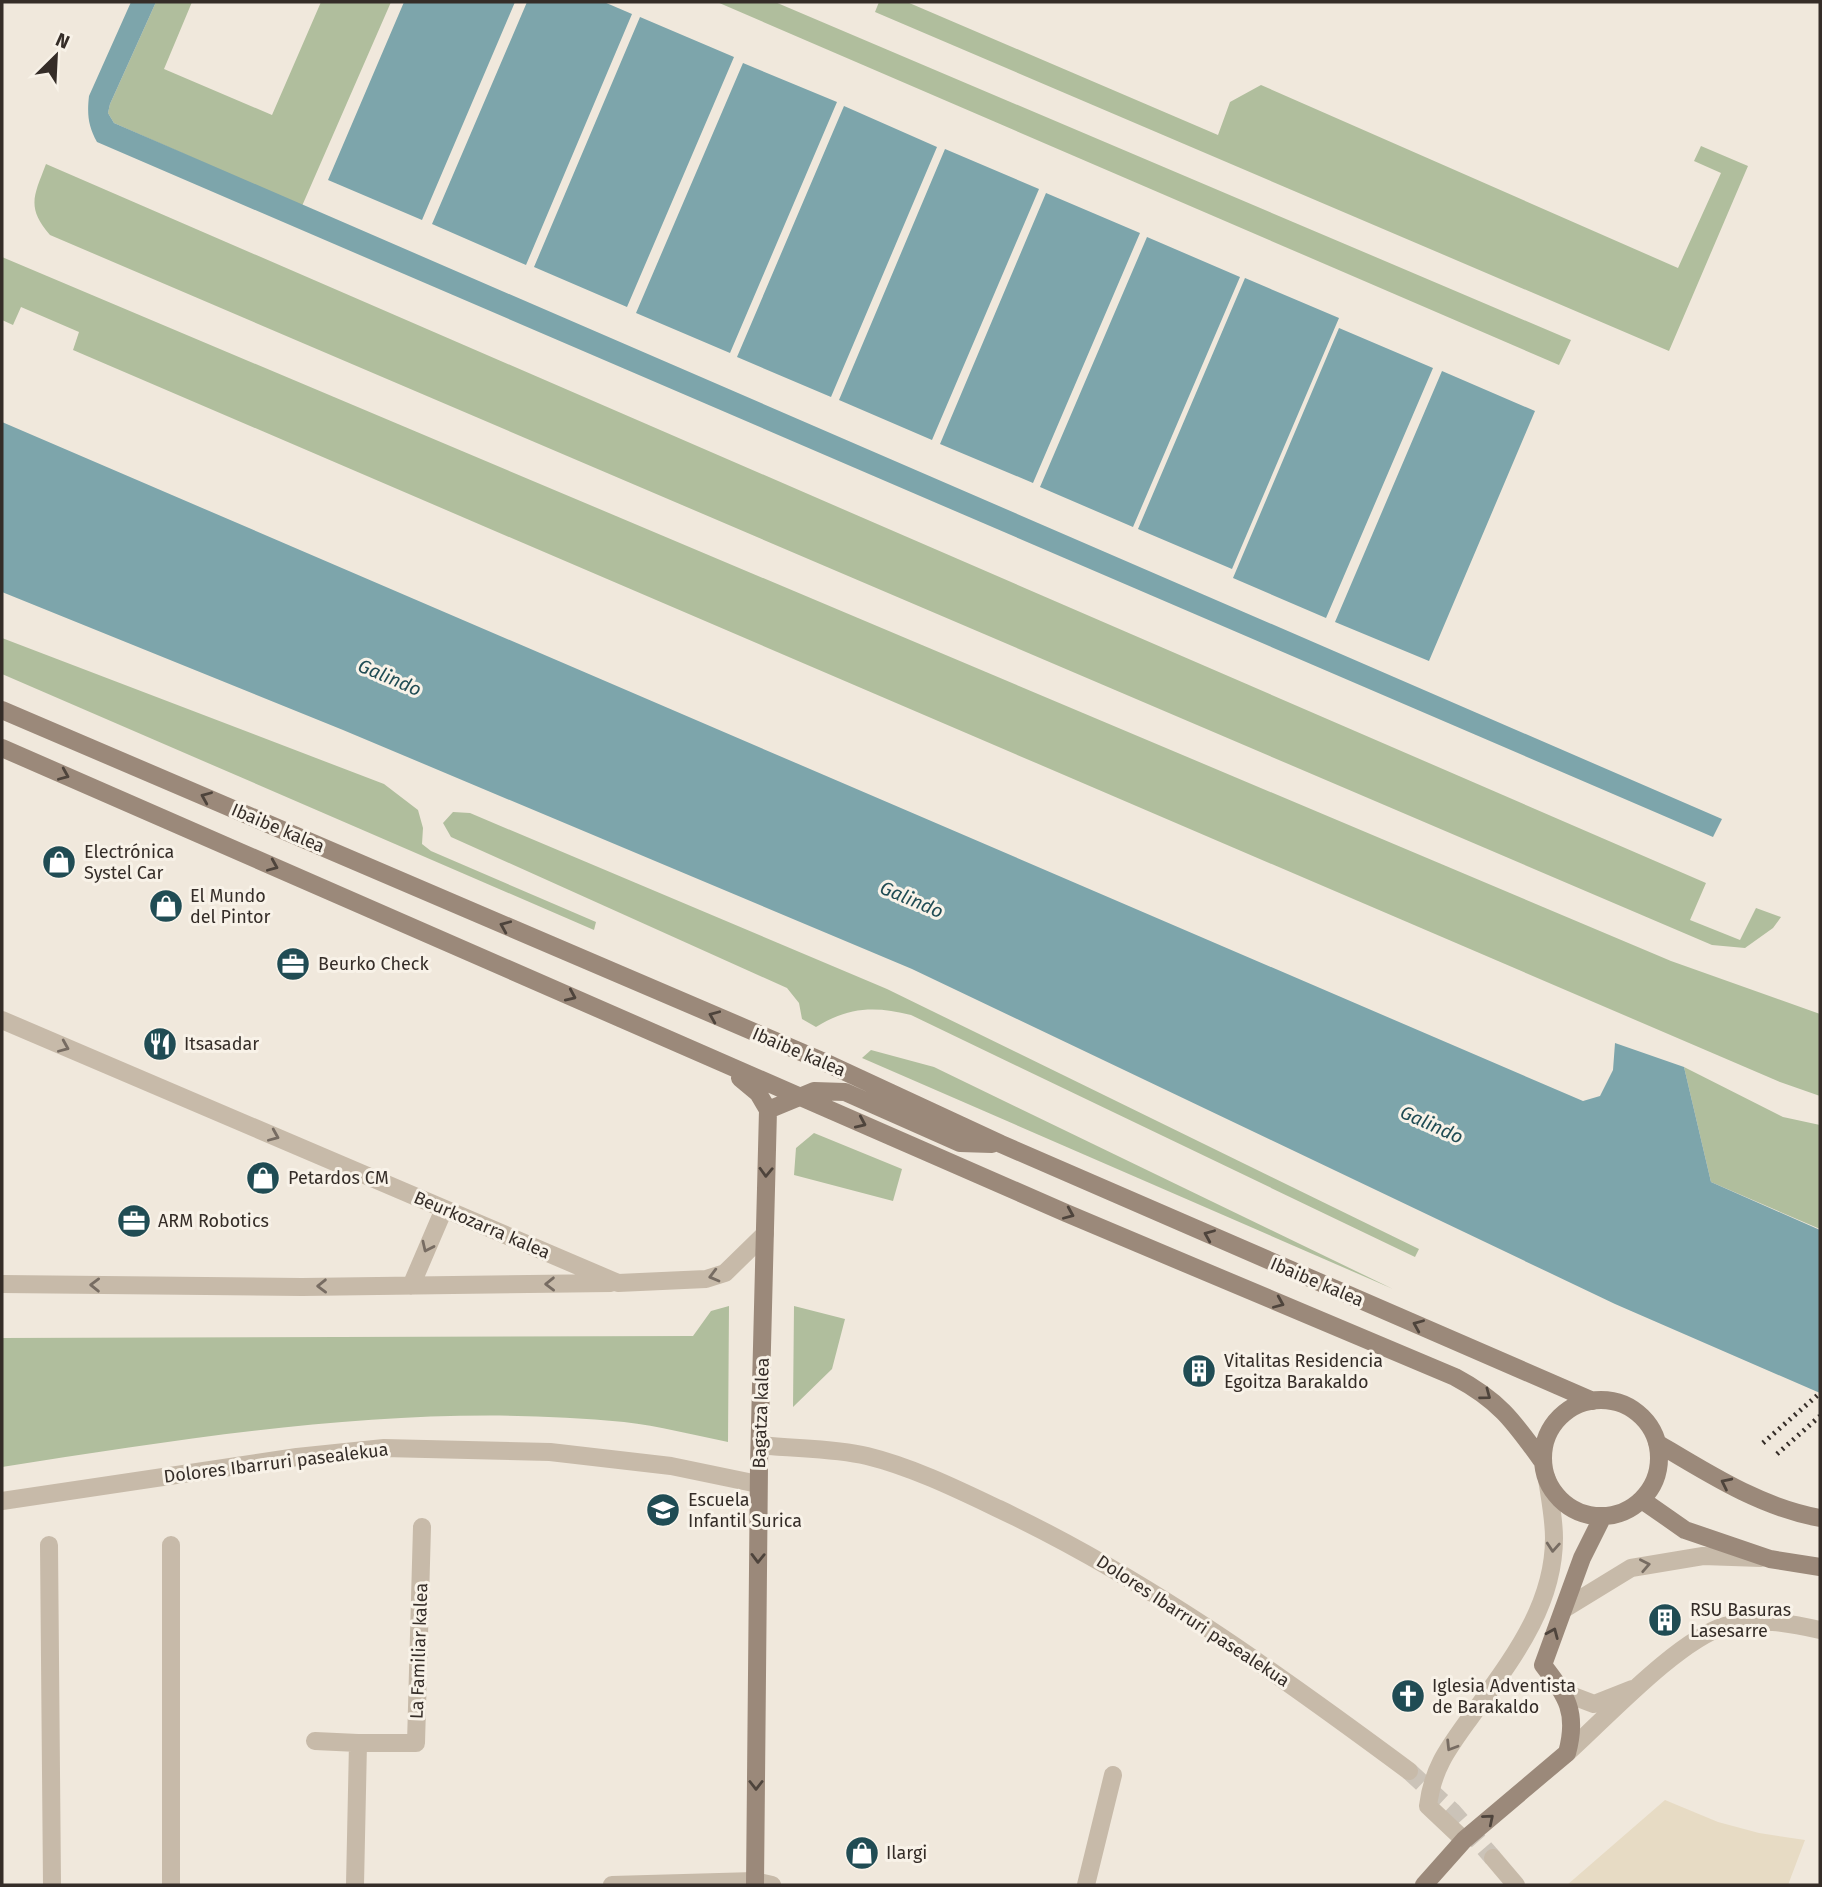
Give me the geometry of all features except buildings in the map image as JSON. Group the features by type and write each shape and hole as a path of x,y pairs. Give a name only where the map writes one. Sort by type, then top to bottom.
{"main road":[{"name":"Ibaibe kalea","path":"2,710 822,1061 1001,1144 1593,1401"},
{"name":"Ibaibe kalea","path":"2,748 798,1096 1455,1377 1486,1393 1508,1415 1545,1471"},
{"path":"722,1063 758,1093 768,1110 798,1096 828,1090 845,1092 960,1143 1001,1144"},
{"name":"Bagatza kalea","path":"760,1884 758,1484 768,1110"},
{"path":"1593,1401 1626,1405 1651,1427 1657,1443 1657,1473 1642,1500 1624,1511 1603,1516 1586,1514 1569,1507 1556,1495 1545,1471 1545,1443 1552,1426 1570,1409 1593,1401"},
{"path":"1657,1443 1719,1481 1788,1512 1820,1518"},
{"path":"1642,1500 1685,1530 1770,1559 1820,1567"},
{"path":"1424,1885 1464,1840 1567,1753 1573,1733 1565,1693 1543,1665 1549,1642 1582,1558 1603,1516"}],"street":[{"name":"Beurkozarra kalea","path":"2,1020 618,1283 706,1279 725,1273 765,1234"},
{"path":"411,1286 444,1209"},
{"path":"2,1284 411,1286 618,1283"},
{"name":"Dolores Ibarruri pasealekua","path":"761,1445 866,1456 955,1488 1042,1529 1134,1580 1203,1625 1284,1679 1409,1771"},
{"name":"Dolores Ibarruri pasealekua","path":"2,1501 297,1457 384,1448 550,1452 671,1466 758,1484"},
{"path":"1464,1840 1428,1806 1431,1779 1451,1745 1522,1642 1539,1609 1552,1569 1555,1537 1545,1471"},
{"name":"La Familiar kalea","path":"358,1743 416,1743 422,1527"},
{"path":"49,1545 52,1885"},
{"path":"171,1545 171,1885"},
{"path":"1564,1609 1631,1567 1703,1556 1770,1559"},
{"path":"1567,1753 1682,1648 1725,1626 1779,1620 1820,1630"},
{"path":"1565,1693 1594,1704 1645,1684"},
{"path":"315,1741 358,1743 355,1885"},
{"path":"1086,1885 1113,1775"},
{"path":"1493,1858 1516,1885"},
{"path":"612,1885 760,1884"}],"green space":[{"path":"156,2 192,2 164,69 272,115 321,2 391,2 302,206 114,123 108,113 110,104"},
{"path":"717,2 775,2 1571,340 1559,365"},
{"path":"879,2 907,2 1218,135 1230,102 1261,85 1678,268 1721,173 1694,161 1701,146 1748,166 1669,351 875,12"},
{"path":"46,164 1706,883 1690,920 1740,940 1756,908 1781,917 1773,928 1745,948 1712,945 50,235 38,217 34,201"},
{"path":"2,257 1671,961 1820,1014 1820,1096 1780,1082 73,350 79,332 21,307 13,325 2,320"},
{"path":"2,638 384,784 418,810 423,828 422,844 431,851 596,922 594,930 2,674"},
{"path":"453,812 470,813 887,989 1419,1249 1415,1257 911,1015 885,1010 862,1010 839,1015 816,1027 802,1019 799,1003 787,988 451,837 443,823"},
{"path":"871,1050 934,1067 1393,1289 862,1058"},
{"path":"1684,1067 1783,1117 1820,1125 1820,1229 1711,1182"},
{"path":"814,1133 902,1169 893,1201 794,1175 796,1148"},
{"path":"729,1306 728,1442 624,1422 468,1416 390,1419 234,1433 2,1467 2,1338 693,1336 711,1311"},
{"path":"794,1306 845,1319 832,1369 793,1407"}],"shaded area":[{"path":"1665,1800 1718,1822 1759,1833 1805,1840 1788,1885 1567,1885"}],"water":[{"path":"131,2 156,2 110,104 108,113 114,123 1722,819 1713,837 97,142 89,120 89,96"},
{"path":"404,2 515,2 422,220 328,180"},
{"path":"527,2 604,2 632,14 526,265 432,224"},
{"path":"640,17 734,57 627,307 534,267"},
{"path":"743,63 837,102 730,353 636,313"},
{"path":"844,106 937,147 831,397 737,357"},
{"path":"945,149 1039,189 932,440 839,400"},
{"path":"1046,193 1140,233 1033,483 940,444"},
{"path":"1147,237 1240,277 1133,527 1040,487"},
{"path":"1245,278 1339,318 1232,569 1138,529"},
{"path":"1339,328 1433,368 1326,618 1233,578"},
{"path":"1442,371 1535,411 1429,661 1335,622"},
{"name":"Galindo","path":"2,422 1583,1101 1600,1096 1613,1070 1615,1043 1684,1067 1711,1182 1820,1230 1820,1393 1615,1304 912,969 343,730 2,592"}],"tunnel":[{"path":"1409,1771 1452,1811 1493,1858"}],"railway":[{"path":"1763,1443 1820,1393"},
{"path":"1777,1454 1820,1416"}],"place":[{"name":"Electrónica Systel Car","path":"59,862"},
{"name":"El Mundo del Pintor","path":"166,906"},
{"name":"Beurko Check","path":"293,964"},
{"name":"Itsasadar","path":"160,1044"},
{"name":"Petardos CM","path":"263,1178"},
{"name":"ARM Robotics","path":"134,1221"},
{"name":"Vitalitas Residencia Egoitza Barakaldo","path":"1199,1371"},
{"name":"Escuela Infantil Surica","path":"663,1510"},
{"name":"RSU Basuras Lasesarre","path":"1665,1620"},
{"name":"Iglesia Adventista de Barakaldo","path":"1408,1696"},
{"name":"Ilargi","path":"862,1853"}]}
